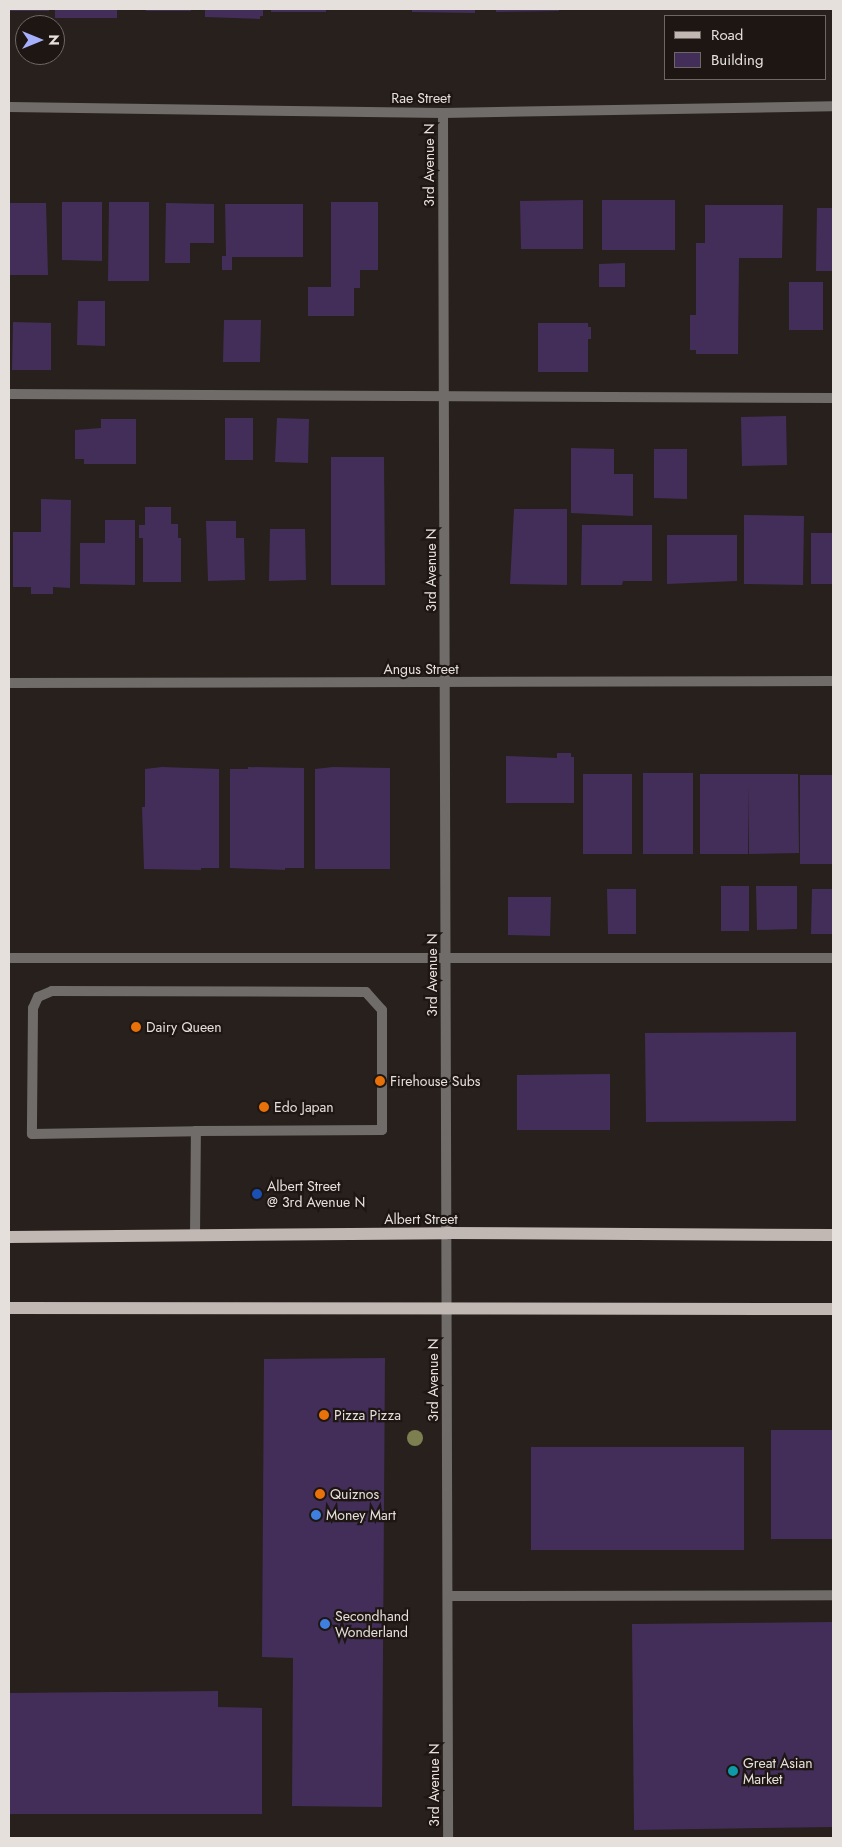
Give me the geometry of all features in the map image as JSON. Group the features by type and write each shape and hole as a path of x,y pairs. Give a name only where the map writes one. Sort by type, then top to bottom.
{"main road":[{"name":"Albert Street","path":"9,1237 447,1233 833,1235"},
{"path":"9,1308 833,1309"}],"street":[{"name":"Rae Street","path":"9,107 443,113 833,106"},
{"name":"3rd Avenue N","path":"443,113 448,1838"},
{"path":"9,394 833,398"},
{"name":"Angus Street","path":"9,683 833,681"},
{"path":"9,958 833,958"},
{"path":"52,991 366,992 382,1010 382,1130 196,1131 32,1134 33,1008 38,997 52,991"},
{"path":"195,1236 196,1131"},
{"path":"448,1596 833,1595"}],"building":[{"path":"9,9 49,9 49,11 9,11"},
{"path":"55,9 117,9 117,18 65,18 65,15 55,15"},
{"path":"146,9 191,9 191,11 146,11"},
{"path":"205,9 263,9 263,16 260,16 260,19 205,17"},
{"path":"271,9 326,9 326,12 271,12"},
{"path":"412,9 475,9 475,13 412,12"},
{"path":"496,9 559,9 559,11 496,12"},
{"path":"583,200 583,249 521,249 520,201"},
{"path":"602,200 675,200 675,250 602,250"},
{"path":"62,202 102,202 102,261 62,260"},
{"path":"109,202 149,202 149,281 108,281"},
{"path":"331,202 378,202 378,270 360,270 360,288 354,288 354,316 308,316 308,287 331,287"},
{"path":"9,203 46,203 48,275 9,275"},
{"path":"166,203 214,204 214,243 190,243 190,263 165,263"},
{"path":"225,204 303,204 303,257 232,257 232,270 222,270 222,256 226,256"},
{"path":"705,205 783,205 782,258 739,258 738,354 696,354 696,350 690,350 690,315 696,315 696,243 705,243"},
{"path":"817,208 833,208 833,271 816,271"},
{"path":"625,263 625,287 599,287 599,264"},
{"path":"789,282 823,282 823,330 789,330"},
{"path":"78,301 105,301 105,346 77,345"},
{"path":"224,320 261,320 260,362 223,362"},
{"path":"13,322 51,323 51,370 12,370"},
{"path":"538,323 588,323 588,327 591,327 591,339 588,339 588,372 538,372"},
{"path":"786,416 787,465 742,466 741,417"},
{"path":"225,418 253,418 253,460 225,460"},
{"path":"277,418 309,419 308,463 275,462"},
{"path":"101,419 136,419 136,464 84,464 84,459 75,459 75,430 101,428"},
{"path":"571,448 614,449 614,474 633,474 633,516 571,513"},
{"path":"654,449 687,449 687,499 654,498"},
{"path":"331,457 384,457 385,585 331,585"},
{"path":"41,499 71,500 70,588 53,587 53,594 31,594 31,587 13,587 13,532 41,532"},
{"path":"145,507 171,507 171,524 178,524 178,538 181,538 181,582 143,582 143,538 139,538 139,525 145,525"},
{"path":"514,509 567,509 567,585 510,584"},
{"path":"744,515 804,516 803,585 744,584"},
{"path":"105,520 135,520 135,585 80,584 80,543 105,543"},
{"path":"206,521 236,521 236,538 244,538 245,580 208,581"},
{"path":"582,525 652,525 652,581 623,581 622,585 581,585"},
{"path":"270,529 305,529 306,580 269,581"},
{"path":"811,533 833,533 833,584 811,584"},
{"path":"667,535 737,535 737,581 667,584"},
{"path":"557,753 571,753 571,757 574,757 574,803 506,803 506,756 557,758"},
{"path":"162,767 219,769 219,868 201,868 201,870 144,869 142,807 145,807 145,769"},
{"path":"248,767 304,768 304,868 285,868 285,870 230,868 230,769 248,769"},
{"path":"333,767 390,768 390,869 315,869 315,769"},
{"path":"643,773 693,773 693,854 643,854"},
{"path":"583,774 632,774 632,854 583,854"},
{"path":"700,774 798,774 799,853 749,854 748,786 748,854 700,854"},
{"path":"800,775 833,775 833,864 800,864"},
{"path":"721,886 749,886 749,931 721,931"},
{"path":"756,886 797,886 797,929 757,930"},
{"path":"607,889 636,889 636,934 608,934"},
{"path":"812,889 833,889 833,934 811,934"},
{"path":"508,897 551,897 550,936 508,935"},
{"path":"796,1032 796,1121 646,1122 645,1033"},
{"path":"610,1074 610,1130 517,1130 517,1075"},
{"path":"385,1358 382,1807 292,1806 293,1658 262,1657 264,1359"},
{"path":"771,1430 833,1430 833,1539 771,1539"},
{"path":"531,1447 744,1447 744,1550 531,1550"},
{"name":"Great Asian Market","path":"832,1622 833,1827 634,1830 632,1624"},
{"path":"218,1691 218,1707 262,1708 262,1814 9,1814 9,1693"}],"place":[{"name":"Dairy Queen","path":"136,1027"},
{"name":"Firehouse Subs","path":"380,1081"},
{"name":"Edo Japan","path":"264,1107"},
{"name":"Albert Street @ 3rd Avenue N","path":"257,1194"},
{"name":"Pizza Pizza","path":"324,1415"},
{"name":"Quiznos","path":"320,1494"},
{"name":"Money Mart","path":"316,1515"},
{"name":"Secondhand Wonderland","path":"325,1624"},
{"name":"Great Asian Market","path":"733,1771"}]}
